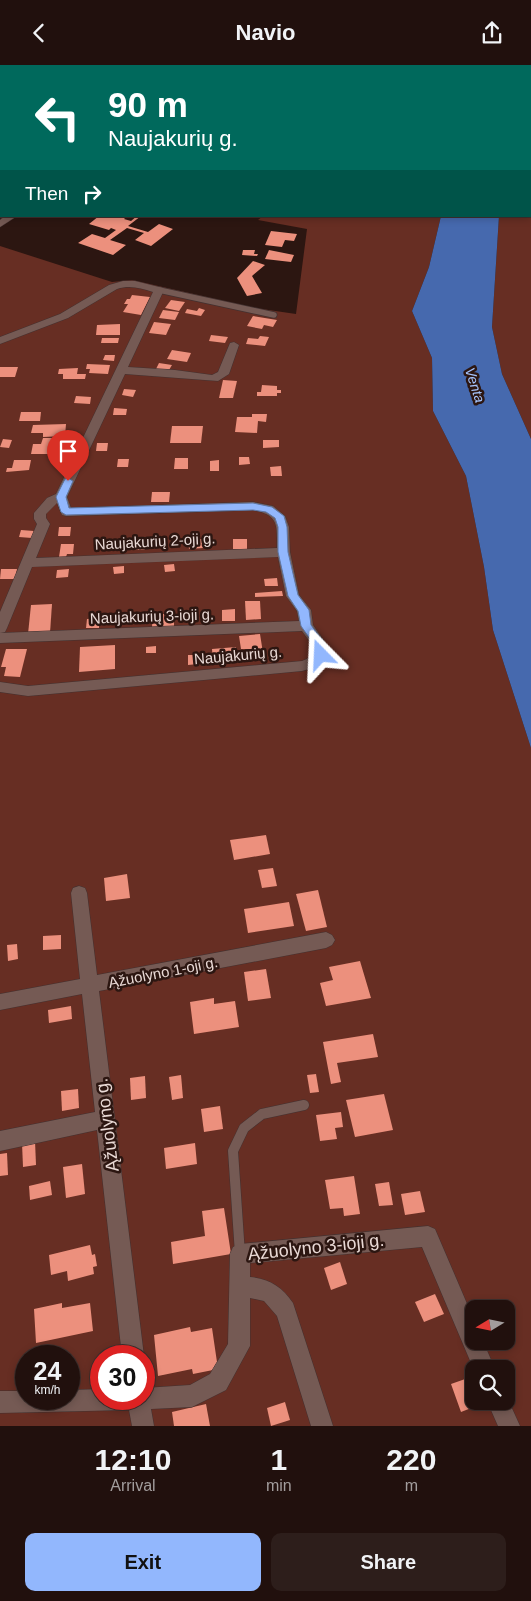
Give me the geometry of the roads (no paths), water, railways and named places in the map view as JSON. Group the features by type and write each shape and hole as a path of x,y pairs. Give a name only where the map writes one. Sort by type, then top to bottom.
{"street":[{"path":"0,224 10,217"},
{"path":"0,341 64,316 113,287 123,284 135,284 159,289 61,497 51,501 40,513 40,519 44,524 0,628"},
{"path":"121,369 175,373 214,379 223,375 234,345"},
{"path":"61,497 66,512"},
{"name":"Naujakurių g.","path":"0,687 28,691 302,666 314,662 321,655 320,645 306,626 304,610 294,596 283,552 283,527 279,516 269,509 253,507 66,512 56,520 44,524"},
{"name":"Naujakurių 2-oji g.","path":"29,563 283,552"},
{"name":"Naujakurių 3-ioji g.","path":"0,638 306,626"},
{"name":"Ąžuolyno g.","path":"79,893 132,1345"},
{"name":"Ąžuolyno 1-oji g.","path":"0,1002 326,941"},
{"path":"0,1141 106,1119"},
{"name":"Ąžuolyno 3-ioji g.","path":"155,1398 192,1396 218,1382 239,1346 240,1254 428,1236 480,1360"},
{"path":"241,1287 262,1287 275,1295 286,1310 322,1426"},
{"name":"Ąžuolyno 3-ioji g.","path":"0,1402 90,1400"},
{"path":"140,1410 143,1426"},
{"path":"502,1410 508,1426"}],"lane":[{"path":"159,289 274,315"},
{"path":"240,1254 233,1151 244,1128 262,1114 304,1105"}],"water":[{"name":"Venta","path":"441,217 499,217 492,327 502,374 531,439 531,748 493,630 484,567 466,476 433,411 432,358 412,311 429,267"}]}
